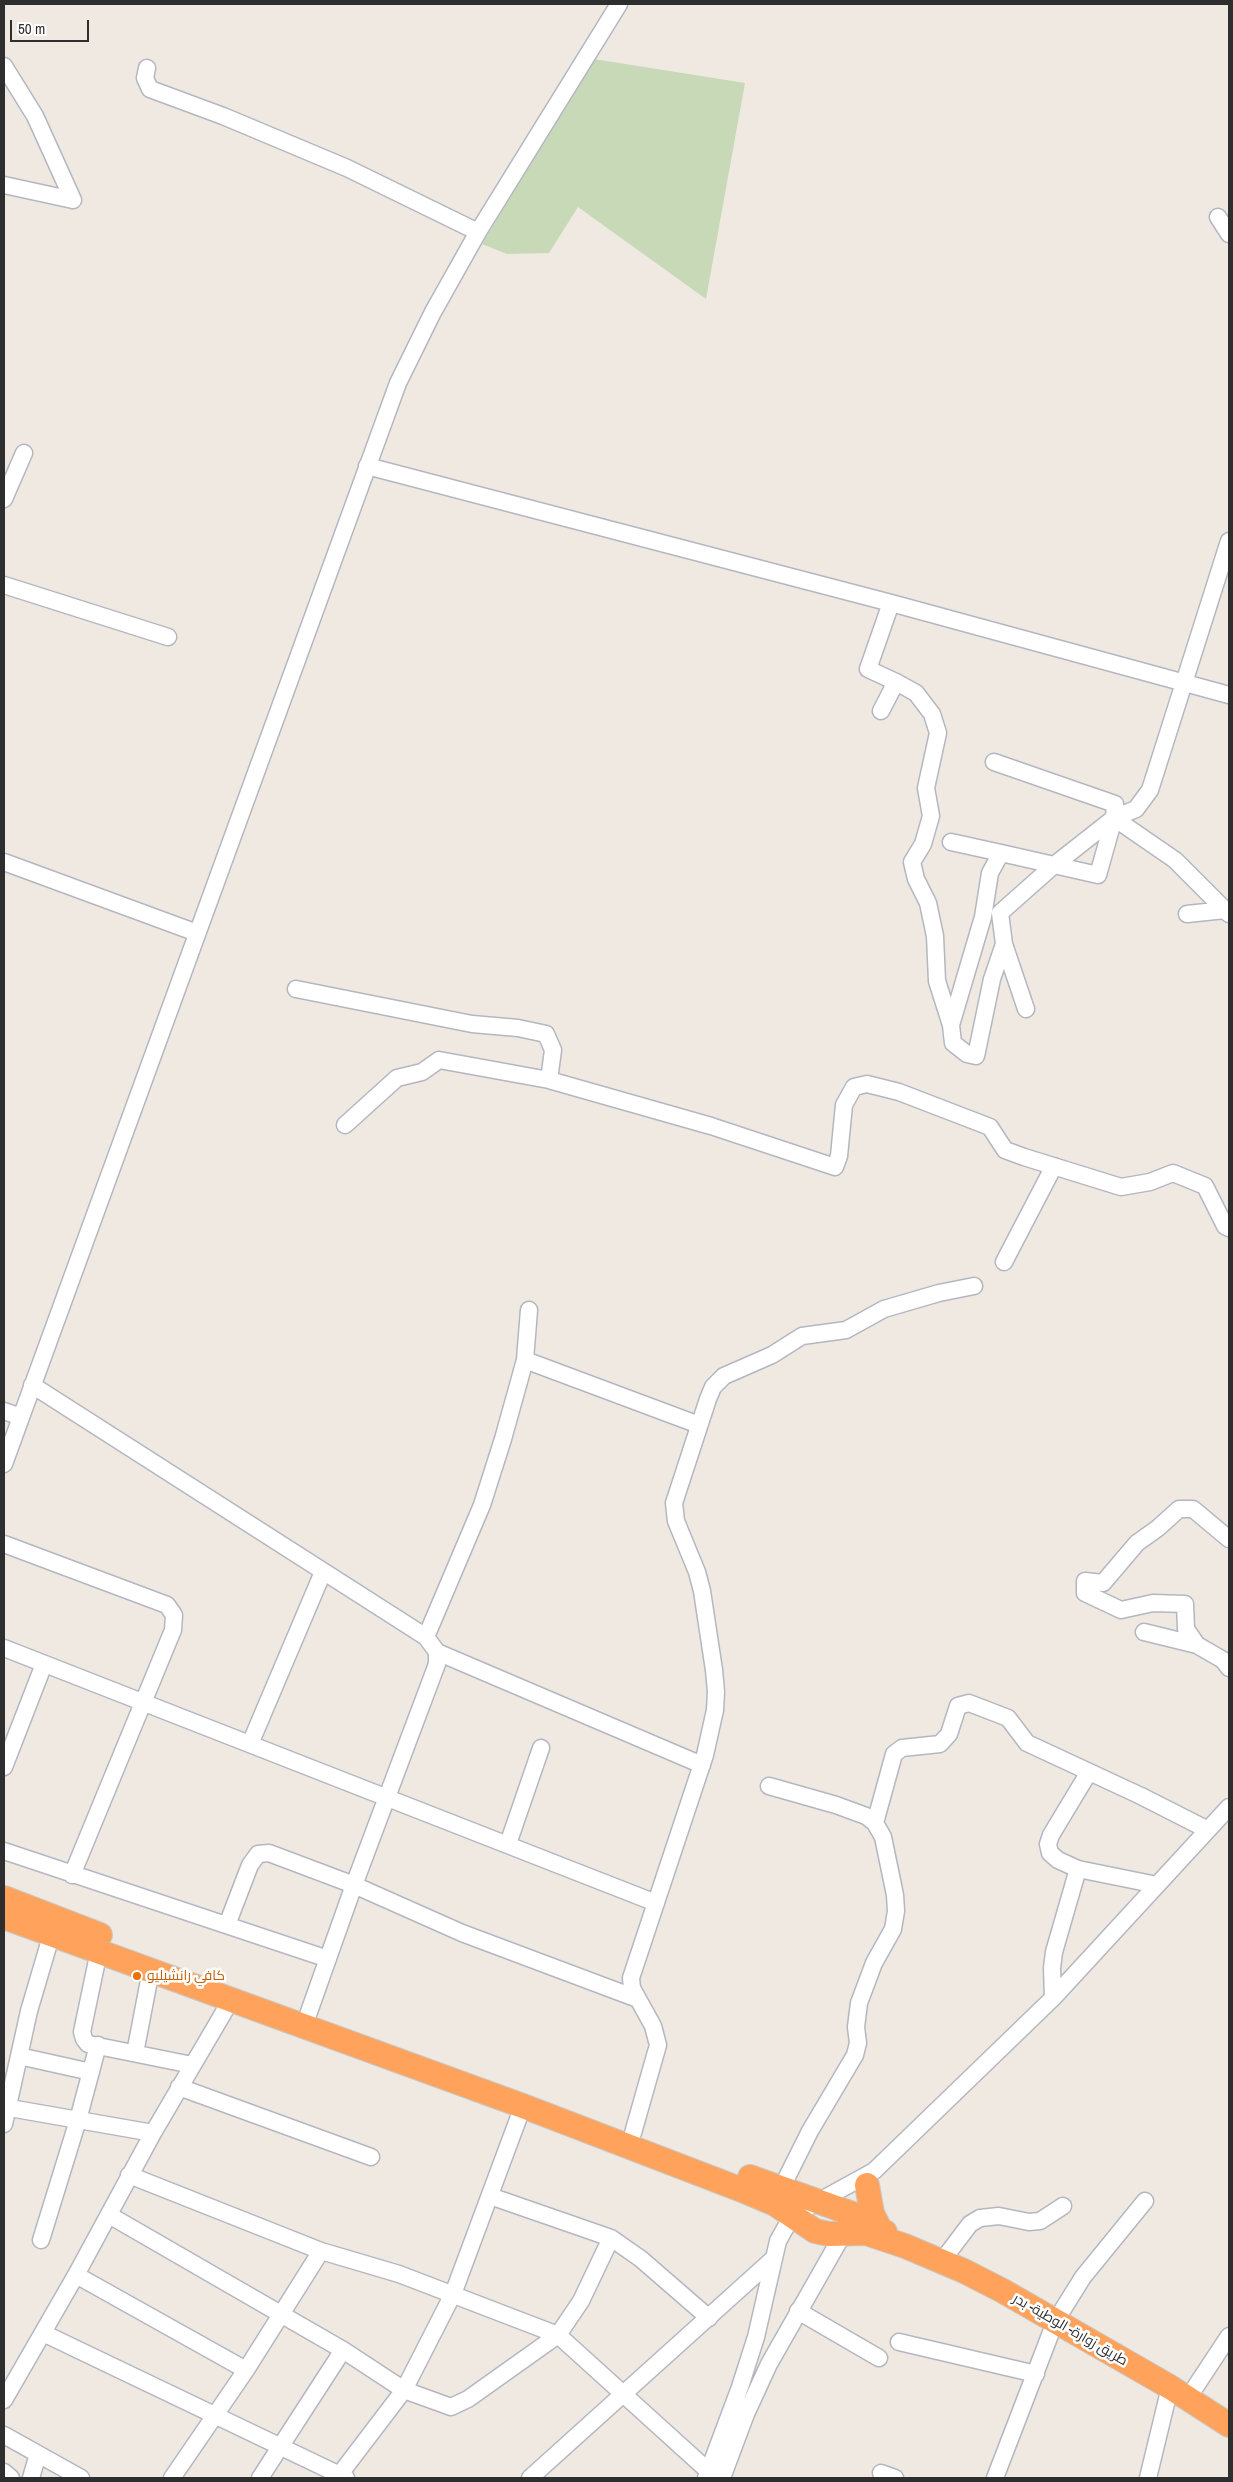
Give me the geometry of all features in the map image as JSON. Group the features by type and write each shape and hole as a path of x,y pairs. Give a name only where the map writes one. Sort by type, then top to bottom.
{"highway":[{"path":"4,1898 524,2106 742,2190 775,2204 814,2230 829,2234 849,2223 879,2227"},
{"path":"4,1917 99,1950 231,2000 307,2019 633,2133 781,2189 818,2201 849,2223 873,2235 905,2246"},
{"path":"870,2178 872,2213 879,2227 905,2246"},
{"name":"طريق زوارة- الوطية- بدر","path":"905,2246 979,2278 1179,2393 1229,2425"}],"street":[{"path":"4,1464 398,383 433,312 478,232 619,4"},
{"path":"4,66 35,116 73,200 4,185"},
{"path":"147,68 145,78 150,90 223,116 347,168 478,232"},
{"path":"1218,217 1229,234"},
{"path":"4,499 24,453"},
{"path":"367,466 891,602 1229,695"},
{"path":"1026,1009 1004,944 1000,913 1053,866 1114,818 1136,809 1150,790 1186,684 1229,541"},
{"path":"4,585 168,637"},
{"path":"891,602 868,669 916,693 932,714 938,733 926,788 931,816 923,844 912,862 916,879 928,903 935,936 937,981 951,1026 953,1043 967,1054 976,1056 990,987 1004,944"},
{"path":"881,712 896,682"},
{"path":"951,842 1098,875 1114,818 1114,804 994,762"},
{"path":"1114,818 1175,860 1227,912"},
{"path":"951,1026 983,917 990,874 1002,853"},
{"path":"4,862 197,933"},
{"path":"1187,914 1227,912"},
{"path":"296,989 472,1024 518,1028 546,1034 553,1050 549,1080"},
{"path":"345,1125 397,1078 422,1072 439,1060 549,1080 711,1126 835,1167 839,1156 844,1105 854,1087 867,1084 899,1092 990,1127 1006,1150 1121,1187 1150,1182 1173,1173 1205,1186 1225,1226 1229,1228"},
{"path":"1004,1262 1054,1166"},
{"path":"633,2133 658,2045 653,2026 632,1988 631,1978 702,1765 712,1729 716,1692 702,1591 697,1572 676,1521 674,1503 713,1386 724,1376 772,1355 802,1336 846,1330 884,1309 939,1292 974,1286"},
{"path":"426,1637 482,1505 525,1360 530,1310"},
{"path":"525,1360 699,1425"},
{"path":"32,1385 426,1637 437,1652 702,1765"},
{"path":"4,1411 21,1417"},
{"path":"1197,1644 1186,1629 1185,1604 1153,1603 1121,1610 1085,1593 1085,1581 1103,1583 1137,1543 1158,1528 1179,1509 1193,1510 1229,1540"},
{"path":"4,1544 167,1605 174,1615 174,1630 72,1875"},
{"path":"250,1744 323,1572"},
{"path":"1144,1632 1197,1644 1223,1660 1229,1668"},
{"path":"4,1648 656,1903"},
{"path":"307,2019 354,1885 437,1664 437,1652"},
{"path":"4,1767 44,1664"},
{"path":"875,1823 894,1754 902,1748 940,1744 946,1739 958,1706 963,1704 976,1705 1008,1718 1027,1743 1208,1830"},
{"path":"508,1844 542,1748"},
{"path":"1089,1772 1051,1835 1048,1844 1050,1853 1058,1860 1078,1869 1157,1885"},
{"path":"769,1786 836,1805 866,1816 875,1823 883,1837 895,1895 896,1911 893,1929 874,1963 861,1996 857,2017 858,2043 855,2055 810,2131 781,2189"},
{"path":"713,2477 756,2390 849,2223 870,2178 1053,1998 1229,1807"},
{"path":"4,1851 328,1959"},
{"path":"227,1925 250,1865 258,1854 269,1853 354,1885 462,1934 638,1999"},
{"path":"1053,1998 1052,1968 1054,1952 1078,1869"},
{"path":"4,2124 6,2107 30,2011 52,1933"},
{"path":"99,1950 82,2032 88,2044 192,2065"},
{"path":"135,2053 151,1970"},
{"path":"4,2400 76,2275 129,2174 231,2000"},
{"path":"41,2240 78,2120 98,2046"},
{"path":"19,2056 91,2072"},
{"path":"179,2087 371,2157"},
{"path":"43,2333 280,2446 340,2477 404,2390 453,2294 524,2106"},
{"path":"6,2107 153,2133"},
{"path":"129,2174 321,2251 363,2262 453,2294 558,2335 713,2477"},
{"path":"713,2477 756,2337 773,2259 782,2231 792,2216 818,2201 870,2178"},
{"path":"490,2196 611,2238 641,2259 710,2318"},
{"path":"995,2478 1055,2322 1082,2276 1145,2201"},
{"path":"942,2261 970,2224 980,2218 999,2216 1029,2222 1040,2221 1063,2206"},
{"path":"108,2215 343,2350 404,2390 451,2407 458,2405 558,2335 581,2301 611,2238"},
{"path":"172,2478 246,2370 321,2251"},
{"path":"530,2478 710,2318 773,2259"},
{"path":"76,2275 246,2370"},
{"path":"798,2312 879,2358"},
{"path":"1148,2478 1179,2393 1229,2336"},
{"path":"899,2342 1036,2374"},
{"path":"260,2478 343,2350"},
{"path":"4,2435 81,2478"},
{"path":"31,2478 38,2454"},
{"path":"4,2472 11,2478"}],"green space":[{"path":"594,59 745,83 706,299 578,207 549,253 507,254 482,244"}],"place":[{"name":"كافي رانشيليو","path":"137,1976"}]}
